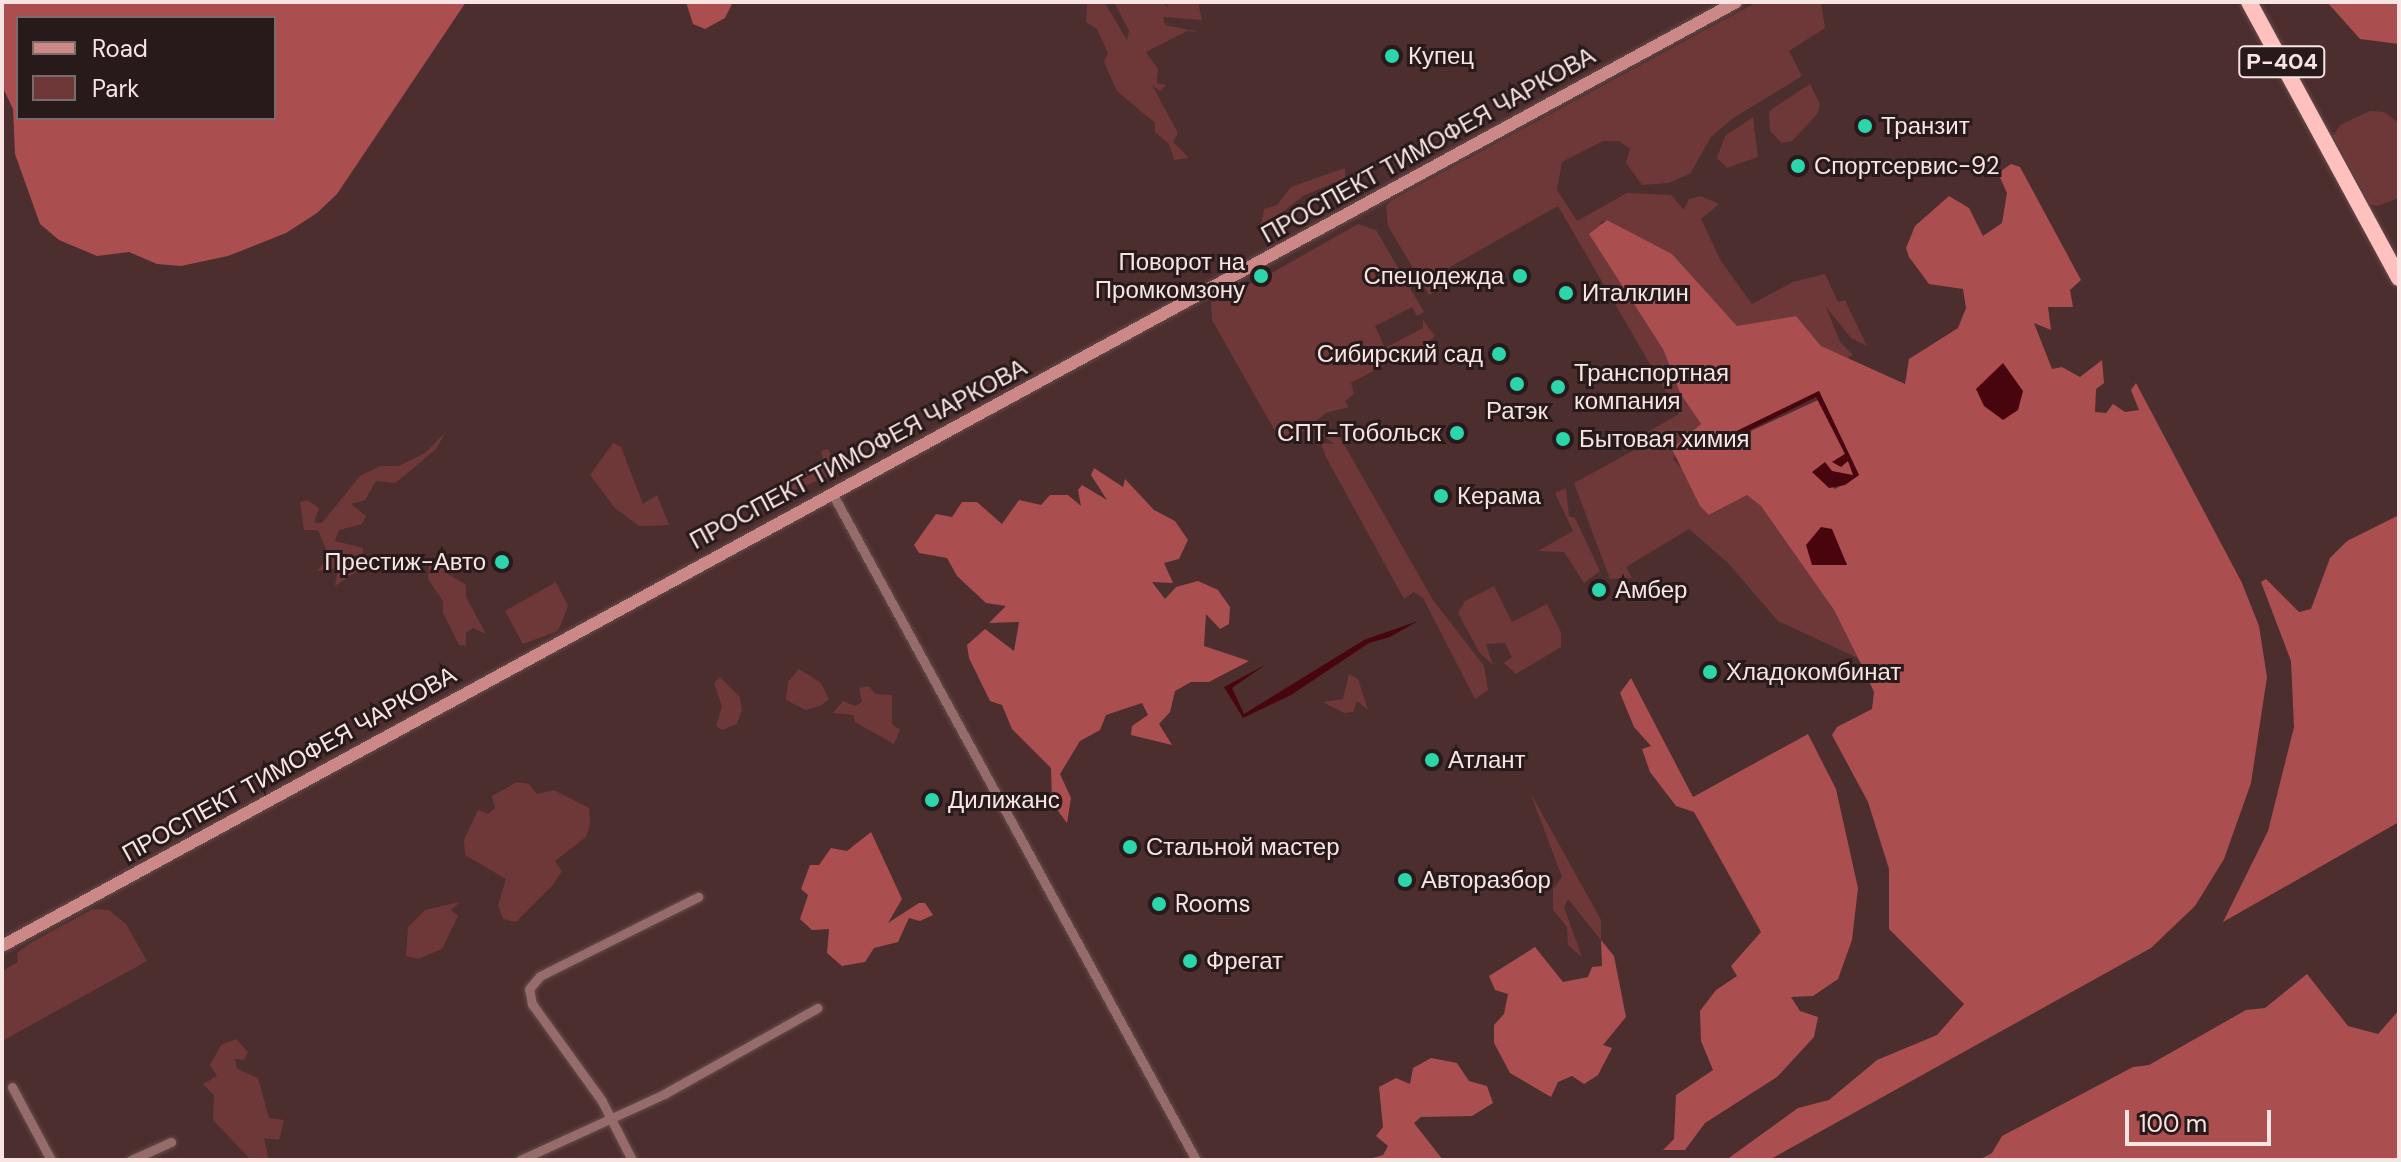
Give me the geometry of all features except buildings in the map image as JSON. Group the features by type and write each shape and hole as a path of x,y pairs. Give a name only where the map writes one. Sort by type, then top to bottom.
{"highway":[{"name":"Р-404","path":"2249,2 2399,278"}],"main road":[{"name":"ПРОСПЕКТ ТИМОФЕЯ ЧАРКОВА","path":"2,946 1736,2"}],"street":[{"path":"832,493 1196,1160"},
{"path":"632,1160 612,1118 532,1004 529,989 540,976 698,897"},
{"path":"520,1160 612,1118 817,1008"},
{"path":"12,1087 51,1160"},
{"path":"131,1160 171,1142"}],"green space":[{"path":"1087,2 1104,2 1127,40 1129,31 1114,2 1161,2 1169,8 1166,2 1198,2 1202,20 1163,17 1165,25 1199,32 1187,31 1146,52 1158,69 1157,83 1166,85 1160,91 1152,85 1178,133 1173,142 1189,158 1174,160 1169,144 1155,132 1155,123 1117,91 1104,62 1108,53 1097,29 1086,22"},
{"path":"1757,2 1821,2 1825,28 1789,51 1802,76 1732,119 1711,137 1690,174 1668,183 1642,185 1626,163 1630,149 1619,141 1603,141 1562,162 1557,190 1577,221 1627,193 1671,195 1684,210 1689,199 1701,196 1719,204 1701,219 1721,261 1752,304 1793,282 1825,274 1838,302 1845,300 1867,346 1851,338 1826,307 1840,342 1853,355 1845,359 1821,346 1796,316 1737,326 1672,254 1607,220 1600,222 1663,349 1680,393 1701,424 1673,459 1689,476 1700,506 1710,515 1747,495 1761,506 1834,610 1858,658 1778,621 1728,563 1689,529 1626,567 1632,578 1610,579 1574,483 1638,448 1634,440 1679,414 1558,206 1436,275 1442,287 1429,295 1388,226 1386,206 1392,200"},
{"path":"1810,84 1820,104 1818,113 1792,141 1782,143 1770,131 1769,111"},
{"path":"2370,111 2384,112 2399,123 2399,198 2377,206 2370,204 2333,136 2340,125"},
{"path":"1753,117 1758,157 1727,168 1717,158 1725,136"},
{"path":"1345,168 1345,178 1303,196 1265,226 1261,224 1264,209 1277,205 1291,187"},
{"path":"1358,224 1376,230 1424,312 1417,316 1412,307 1375,326 1385,348 1423,328 1423,320 1435,336 1419,350 1394,354 1392,361 1351,383 1354,394 1345,401 1349,407 1326,413 1294,438 1279,438 1212,320 1211,302 1223,290 1256,282"},
{"path":"445,433 436,449 395,483 376,481 365,500 351,504 366,516 362,524 339,530 335,541 363,548 362,568 335,586 338,568 317,571 326,559 326,549 318,530 304,530 300,502 307,500 319,508 314,523 322,523 360,476 380,466 399,466 425,453"},
{"path":"1338,434 1433,600 1484,666 1488,690 1475,699 1423,598 1414,592 1404,599 1326,457 1321,443 1334,444 1322,435"},
{"path":"613,443 621,447 643,504 657,495 669,525 639,526 615,508 590,475"},
{"path":"828,449 839,472 782,495 783,481 824,463 821,451"},
{"path":"1566,488 1569,516 1575,518 1600,571 1584,583 1564,552 1538,551 1573,531 1555,493"},
{"path":"444,561 448,574 466,585 466,597 486,634 473,628 466,633 466,646 459,645 443,613 443,601 428,579 429,564"},
{"path":"556,582 568,606 558,631 523,644 505,611"},
{"path":"1494,586 1512,622 1547,604 1561,632 1561,647 1516,674 1504,663 1512,657 1505,643 1486,644 1493,665 1479,652 1458,613 1465,601"},
{"path":"799,669 821,683 829,699 820,706 806,710 786,700 788,682"},
{"path":"1349,674 1358,679 1368,710 1357,701 1353,712 1344,713 1323,702 1343,699"},
{"path":"720,677 740,697 742,710 737,724 722,730 716,726 722,707 714,683"},
{"path":"869,686 875,694 892,695 892,724 900,730 894,744 855,722 853,715 833,713 843,701 855,706 862,702 859,688"},
{"path":"517,782 529,784 537,794 554,790 589,808 590,825 586,837 555,861 562,871 552,886 516,922 503,919 498,905 506,879 465,855 464,840 478,810 488,814 495,808 492,796"},
{"path":"1530,792 1601,920 1601,940 1568,899 1564,907 1582,957 1568,945 1567,927 1553,910 1553,889 1562,877"},
{"path":"460,902 451,910 458,916 442,949 418,959 406,956 408,927 425,910"},
{"path":"93,909 109,910 126,924 147,961 2,1041 2,971 18,962 17,953 32,942"},
{"path":"236,1039 248,1052 244,1060 235,1059 237,1069 258,1078 269,1118 284,1120 279,1140 264,1138 269,1160 251,1160 213,1120 214,1095 203,1084 217,1076 210,1065 221,1045"}],"shaded area":[{"path":"2,2 466,2 337,194 317,213 286,233 228,256 181,266 157,264 129,252 97,256 59,240 40,224 15,154 13,109 2,86"},
{"path":"686,2 733,2 725,18 705,29 693,24"},
{"path":"2327,2 2399,2 2399,44 2360,39"},
{"path":"2011,164 2020,167 2081,280 2070,290 2073,307 2048,307 2051,330 2034,323 2052,369 2062,367 2080,377 2102,360 2104,383 2096,389 2095,412 2106,413 2113,404 2125,412 2139,410 2131,390 2136,383 2242,583 2259,626 2267,677 2251,783 2224,859 2195,906 2151,948 1769,1160 1726,1160 1798,1108 1829,1100 1877,1060 1937,1035 1964,1004 1889,929 1889,869 1868,802 1832,735 1837,727 1872,709 1874,692 1864,670 1834,610 1761,506 1747,495 1709,515 1700,506 1672,449 1701,424 1680,393 1663,349 1589,234 1607,220 1672,254 1737,326 1796,316 1821,346 1905,384 1909,359 1958,328 1966,308 1963,289 1929,284 1909,257 1906,248 1915,226 1949,196 1969,208 1983,236 2002,223 2007,193 1998,173","holes":["1819,391 1859,475 1835,489 1820,476 1854,475 1848,460 1832,462 1845,454 1820,399 1714,448 1687,441 1712,443","1817,536 1836,545 1847,564 1812,565 1812,539"]},
{"path":"2003,363 2023,391 2018,410 2003,420 1984,406 1976,389"},
{"path":"1819,391 1859,475 1845,485 1829,488 1812,472 1825,462 1832,471 1853,475 1848,461 1841,467 1832,462 1845,454 1816,397 1714,448 1683,445 1686,441 1712,443"},
{"path":"1094,468 1123,487 1125,479 1154,510 1175,521 1188,540 1179,559 1164,563 1173,583 1152,582 1165,599 1176,587 1198,581 1218,590 1230,607 1229,624 1220,629 1206,614 1204,646 1249,661 1209,682 1191,682 1175,691 1170,712 1159,724 1172,745 1131,735 1132,726 1148,715 1142,703 1106,715 1100,730 1080,741 1060,774 1071,798 1067,823 1052,803 1051,768 1012,729 1002,705 990,701 969,658 967,645 985,629 1014,651 1019,622 989,623 1006,606 986,603 957,576 947,558 919,553 914,545 936,514 952,517 962,502 977,502 1002,524 1019,500 1041,505 1050,495 1068,495 1081,506 1078,490 1082,485 1107,500 1091,475"},
{"path":"2399,515 2399,822 2223,922 2268,831 2294,727 2291,661 2261,582 2266,579 2299,612 2311,609 2330,558 2347,541"},
{"path":"1821,527 1832,529 1847,565 1812,565 1806,545"},
{"path":"1418,621 1390,637 1369,643 1291,695 1243,718 1224,687 1265,665 1232,688 1244,714 1364,640"},
{"path":"1631,678 1693,797 1808,734 1836,789 1858,888 1852,940 1838,979 1813,996 1791,997 1800,1011 1818,1017 1814,1037 1777,1077 1705,1123 1685,1150 1663,1150 1674,1139 1676,1095 1713,1070 1701,1041 1700,1011 1716,990 1737,976 1731,966 1761,932 1694,812 1676,806 1650,772 1642,749 1651,746 1634,727 1620,693"},
{"path":"871,832 902,899 888,923 919,903 925,903 933,915 920,921 909,918 898,942 874,948 865,962 842,966 827,953 829,929 812,930 800,919 808,895 801,889 810,865 819,865 831,848 847,851"},
{"path":"1601,940 1614,956 1626,1017 1603,1045 1612,1048 1598,1075 1584,1084 1572,1076 1558,1082 1551,1097 1510,1073 1494,1043 1494,1025 1504,1014 1508,994 1495,990 1489,976 1535,947 1563,982 1588,977 1592,967 1602,966"},
{"path":"2307,974 2348,1026 2378,1034 2399,1010 2399,1160 1979,1160 1992,1153 2002,1136 2133,1067 2149,1065 2246,1010 2265,1008"},
{"path":"1431,1058 1457,1063 1469,1081 1487,1086 1493,1103 1472,1116 1421,1117 1414,1123 1443,1160 1366,1160 1383,1155 1388,1146 1376,1136 1383,1127 1379,1087 1396,1078 1410,1084 1413,1068"}],"place":[{"name":"Купец","path":"1392,56"},
{"name":"Транзит","path":"1865,126"},
{"name":"Спортсервис-92","path":"1798,166"},
{"name":"Поворот на Промкомзону","path":"1261,276"},
{"name":"Спецодежда","path":"1520,276"},
{"name":"Италклин","path":"1566,293"},
{"name":"Сибирский сад","path":"1499,354"},
{"name":"Ратэк","path":"1517,384"},
{"name":"Транспортная компания","path":"1558,387"},
{"name":"СПТ-Тобольск","path":"1457,433"},
{"name":"Бытовая химия","path":"1563,439"},
{"name":"Керама","path":"1441,496"},
{"name":"Престиж-Авто","path":"502,562"},
{"name":"Амбер","path":"1599,590"},
{"name":"Хладокомбинат","path":"1710,672"},
{"name":"Атлант","path":"1432,760"},
{"name":"Дилижанс","path":"932,800"},
{"name":"Стальной мастер","path":"1130,847"},
{"name":"Авторазбор","path":"1405,880"},
{"name":"Rooms","path":"1159,904"},
{"name":"Фрегат","path":"1190,961"}]}
